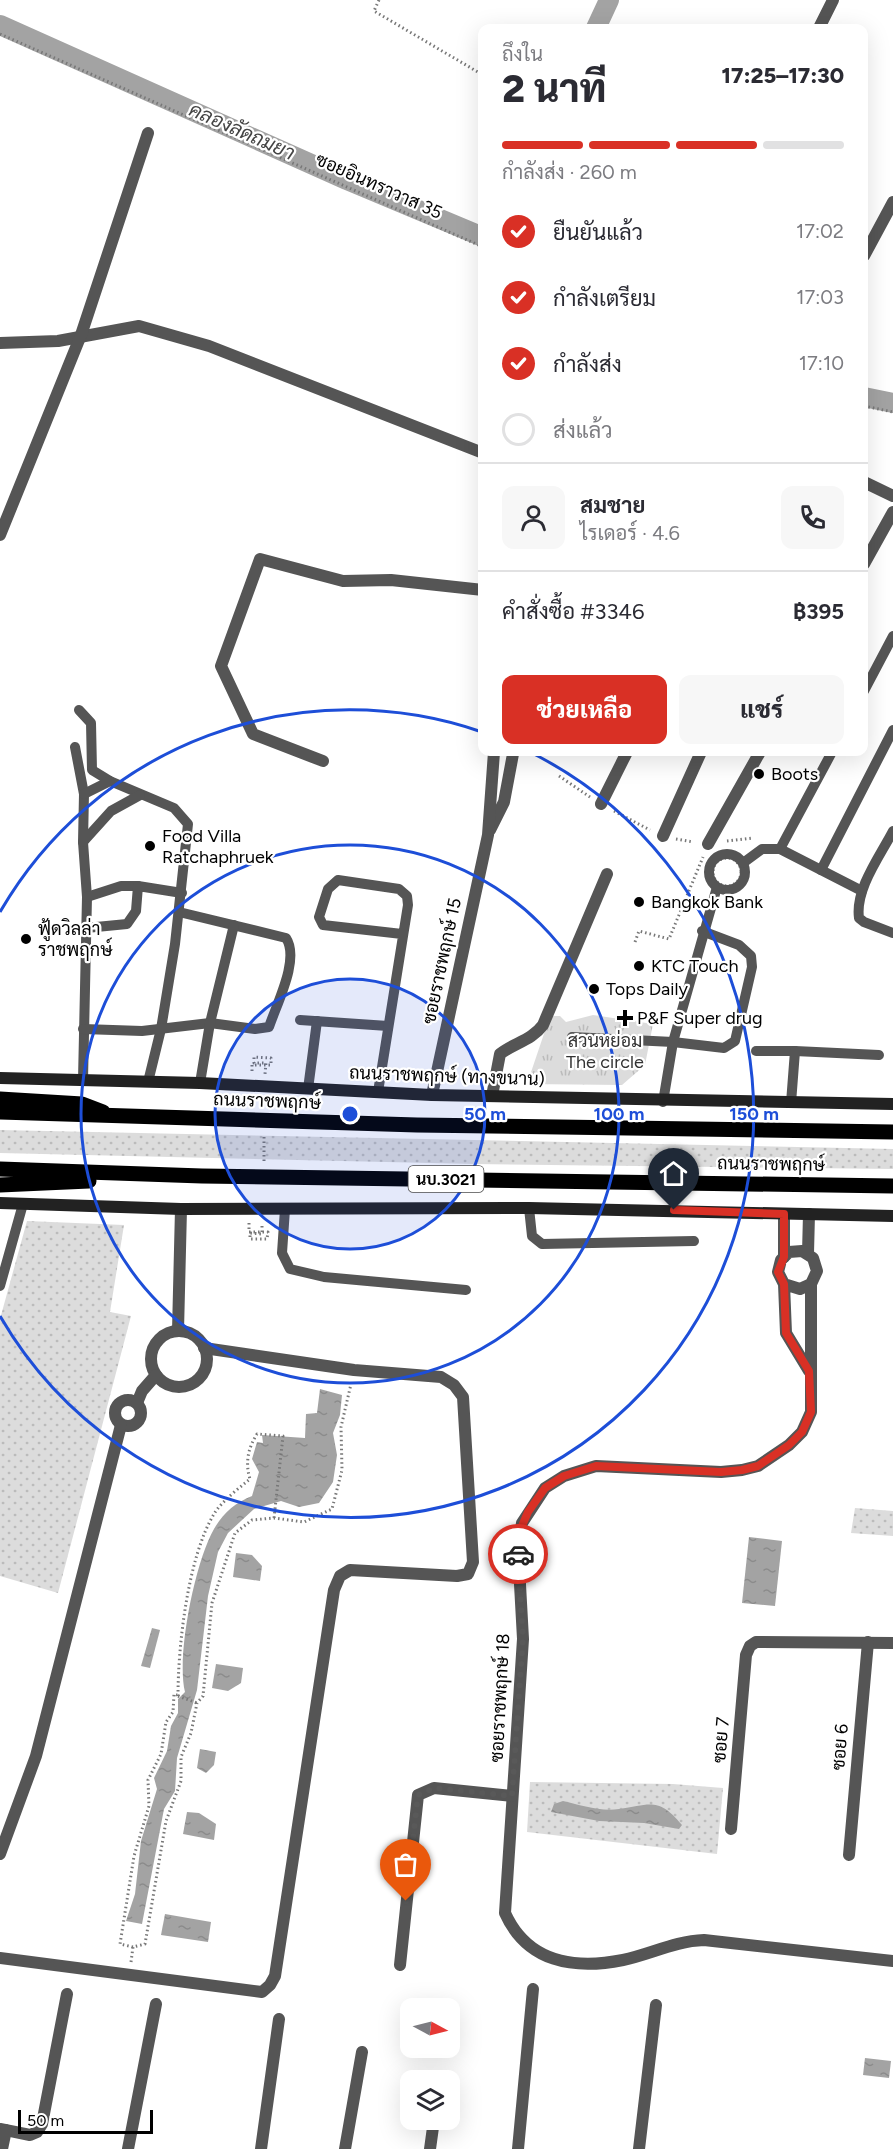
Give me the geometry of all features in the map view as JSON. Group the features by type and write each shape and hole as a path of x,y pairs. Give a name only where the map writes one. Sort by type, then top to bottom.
{"main road":[{"name":"ถนนราชพฤกษ์ (ทางขนาน)","path":"0,1078 200,1083 432,1095 663,1102 893,1104"},
{"path":"0,1099 82,1104 114,1116"},
{"name":"ถนนราชพฤกษ์","path":"0,1112 417,1125 893,1132"},
{"name":"ถนนราชพฤกษ์","path":"0,1169 202,1176 893,1186"},
{"path":"0,1185 202,1176"},
{"name":"นบ.3021","path":"0,1203 182,1209 529,1208 893,1216"}],"street":[{"path":"821,24 834,0"},
{"path":"0,535 81,336 148,134"},
{"path":"868,249 893,202"},
{"path":"0,343 58,341 139,326 208,346 478,451"},
{"path":"868,484 893,496"},
{"path":"868,557 893,512"},
{"path":"323,761 253,734 221,666 260,559 343,581 391,580 478,589"},
{"name":"ซอยราชพฤกษ์ 15","path":"432,1095 488,835 494,756"},
{"name":"ซอยราชพฤกษ์ 15","path":"488,835 504,802 515,756"},
{"path":"601,804 625,756"},
{"path":"663,836 699,756"},
{"path":"708,844 758,756"},
{"path":"492,1096 500,1054 510,1046 535,1035 543,1025 607,874"},
{"path":"178,1331 182,1209"},
{"name":"ซอยราชพฤกษ์ 18","path":"784,1214 784,1257 778,1272 786,1285 786,1333 809,1371"},
{"name":"ซอยราชพฤกษ์ 18","path":"809,1214 808,1253 813,1258 817,1271 811,1284 813,1318 809,1371 811,1412 802,1432 789,1445 758,1466 721,1472 596,1466 564,1476 545,1488 528,1512 519,1533 518,1548 523,1639 505,1913 522,1942 540,1953 564,1961 593,1964 625,1959 684,1940 704,1940 893,1961"},
{"path":"784,1257 795,1250 808,1253"},
{"path":"786,1285 800,1289 811,1284"},
{"path":"178,1331 193,1334 204,1348 206,1356 202,1373 189,1385 171,1386 156,1375 152,1367 153,1348 166,1334 178,1331"},
{"path":"0,1958 262,1992 275,1976 334,1590 340,1576 350,1570 458,1576 468,1574 473,1562 463,1398 454,1385 441,1377 354,1370 204,1348"},
{"path":"137,1403 142,1391 156,1375"},
{"path":"0,1854 36,1756 122,1425 115,1414 117,1406 129,1400 137,1403 141,1410 140,1419 134,1425 122,1425"},
{"name":"ซอย 7","path":"731,1829 746,1655 750,1646 756,1642 868,1642"},
{"path":"868,1642 893,1643"},
{"name":"ซอย 6","path":"849,1855 868,1642"},
{"path":"400,1965 418,1795 434,1788 512,1796"},
{"path":"518,2149 533,1989"},
{"path":"2,2149 3,2130 30,2134 37,2132 42,2124 67,1994"},
{"path":"128,2149 156,2004"},
{"path":"639,2149 656,2005"},
{"path":"261,2149 279,2019"},
{"path":"345,2149 362,2052"},
{"path":"430,2149 433,2130"}],"lane":[{"path":"868,683 893,636"},
{"path":"79,710 91,723 92,770 110,782 174,808 188,824 182,893 161,1029 148,1082"},
{"path":"821,870 893,730"},
{"path":"75,747 84,794 83,842 87,897 83,1080"},
{"path":"780,849 830,756"},
{"path":"84,794 110,782"},
{"path":"83,842 111,811 140,795"},
{"path":"893,831 862,891 859,918 893,933"},
{"path":"742,866 762,849 780,849 862,891"},
{"path":"728,854 739,858 742,866 745,873 740,885 726,890 717,887 711,880 709,870 716,858 728,854"},
{"path":"378,1092 408,906 407,896 399,889 338,880 328,889 319,917 323,925 402,934"},
{"path":"87,897 121,886 138,886 182,893"},
{"path":"86,927 128,924 136,911 138,886"},
{"path":"663,1102 673,1042 702,931 717,887"},
{"path":"83,1029 161,1029 210,1023 255,1029 269,1027 292,961 293,948 286,938 179,912"},
{"path":"200,1083 210,1023 234,926"},
{"path":"572,1037 673,1042 724,1048 735,1041 752,967 751,956 739,945 702,931"},
{"path":"300,1020 388,1026"},
{"path":"308,1089 317,1021"},
{"path":"756,1051 879,1054"},
{"path":"791,1103 795,1052"},
{"path":"0,1286 23,1204"},
{"path":"529,1208 532,1236 542,1244 693,1241"},
{"path":"285,1209 282,1253 290,1269 324,1277 466,1290"}],"path":[{"path":"379,0 374,11 478,72"},
{"name":"ซอยอินทราวาส 35","path":"0,34 478,245"},
{"path":"868,407 893,412"},
{"path":"559,776 601,804 663,836 708,844 760,837"},
{"path":"635,942 639,932 669,939 708,844"},
{"path":"723,858 732,859 742,866 740,878 731,885 722,885 714,876 715,866 723,858"},
{"path":"251,1072 252,1065 271,1065 271,1058 254,1057 254,1063 266,1063 266,1075"},
{"path":"264,1132 264,1166"},
{"path":"249,1223 249,1232 267,1232 267,1239 250,1239 250,1233 262,1234 262,1222"},
{"path":"197,1703 174,1694 173,1712 166,1722 161,1754 148,1780 149,1806 134,1856 120,1944 134,1947 145,1944 166,1821 181,1781 181,1758 191,1734 197,1703 203,1696 207,1674 212,1603 235,1533 252,1521 274,1518 304,1522 332,1509 342,1470 341,1427 354,1370"},
{"path":"178,1696 182,1646 195,1557 214,1514 250,1479 246,1469 250,1444 257,1434 283,1436 274,1518"},
{"path":"129,1975 134,1947"}],"green space":[{"name":"สวนหย่อม The circle","path":"593,1015 653,1024 645,1065 622,1085 527,1084 550,1016 560,1016 566,1022"},
{"path":"0,1130 893,1149 893,1169 475,1164 0,1153"},
{"path":"27,1221 124,1225 110,1312 131,1316 58,1593 0,1576 0,1319"},
{"path":"855,1508 893,1511 893,1536 851,1533"},
{"path":"530,1782 673,1784 723,1788 717,1854 527,1832"}],"water":[{"path":"320,1389 342,1395 340,1415 333,1433 337,1455 333,1482 319,1503 299,1507 281,1501 254,1509 228,1533 218,1552 208,1596 197,1690 177,1758 175,1791 164,1809 142,1924 126,1921 135,1894 141,1841 157,1789 154,1778 167,1751 171,1726 178,1713 178,1699 185,1692 183,1656 185,1633 200,1563 214,1529 225,1513 252,1496 259,1472 252,1459 257,1442 263,1443 262,1435 305,1438 306,1414 317,1413"},
{"path":"749,1537 782,1541 775,1606 742,1603"},
{"path":"236,1553 252,1555 262,1566 260,1581 233,1577"},
{"path":"152,1628 160,1630 150,1668 141,1666"},
{"path":"216,1664 243,1668 241,1683 228,1691 212,1688"},
{"path":"200,1749 216,1752 214,1765 206,1773 197,1768"},
{"path":"563,1801 605,1810 647,1804 660,1806 682,1825 679,1829 644,1823 599,1821 551,1812 554,1804"},
{"path":"187,1812 199,1813 216,1824 214,1840 183,1834"},
{"path":"165,1914 211,1922 208,1942 161,1935"},
{"path":"865,2058 891,2061 889,2078 863,2075"}],"waterway":[{"path":"598,24 609,0"},
{"name":"คลองลัดถมยา","path":"0,25 347,180 478,235"},
{"name":"คลองลัดถมยา","path":"868,398 893,403"}],"way so far":[{"path":"406,1901 418,1795 434,1788 512,1796 523,1639 518,1554"}],"place":[{"name":"Boots","path":"759,774"},
{"name":"Food Villa Ratchaphruek","path":"150,846"},
{"name":"Bangkok Bank","path":"639,902"},
{"name":"ฟู้ดวิลล่า ราชพฤกษ์","path":"26,939"},
{"name":"KTC Touch","path":"639,966"},
{"name":"Tops Daily","path":"594,989"},
{"name":"P&F Super drug","path":"625,1018"}],"route":[{"path":"518,1554 519,1533 528,1512 545,1488 564,1476 596,1466 721,1472 742,1470 758,1466 789,1445 802,1432 811,1412 809,1371 786,1333 784,1284 778,1272 784,1257 784,1214 674,1210"}]}
